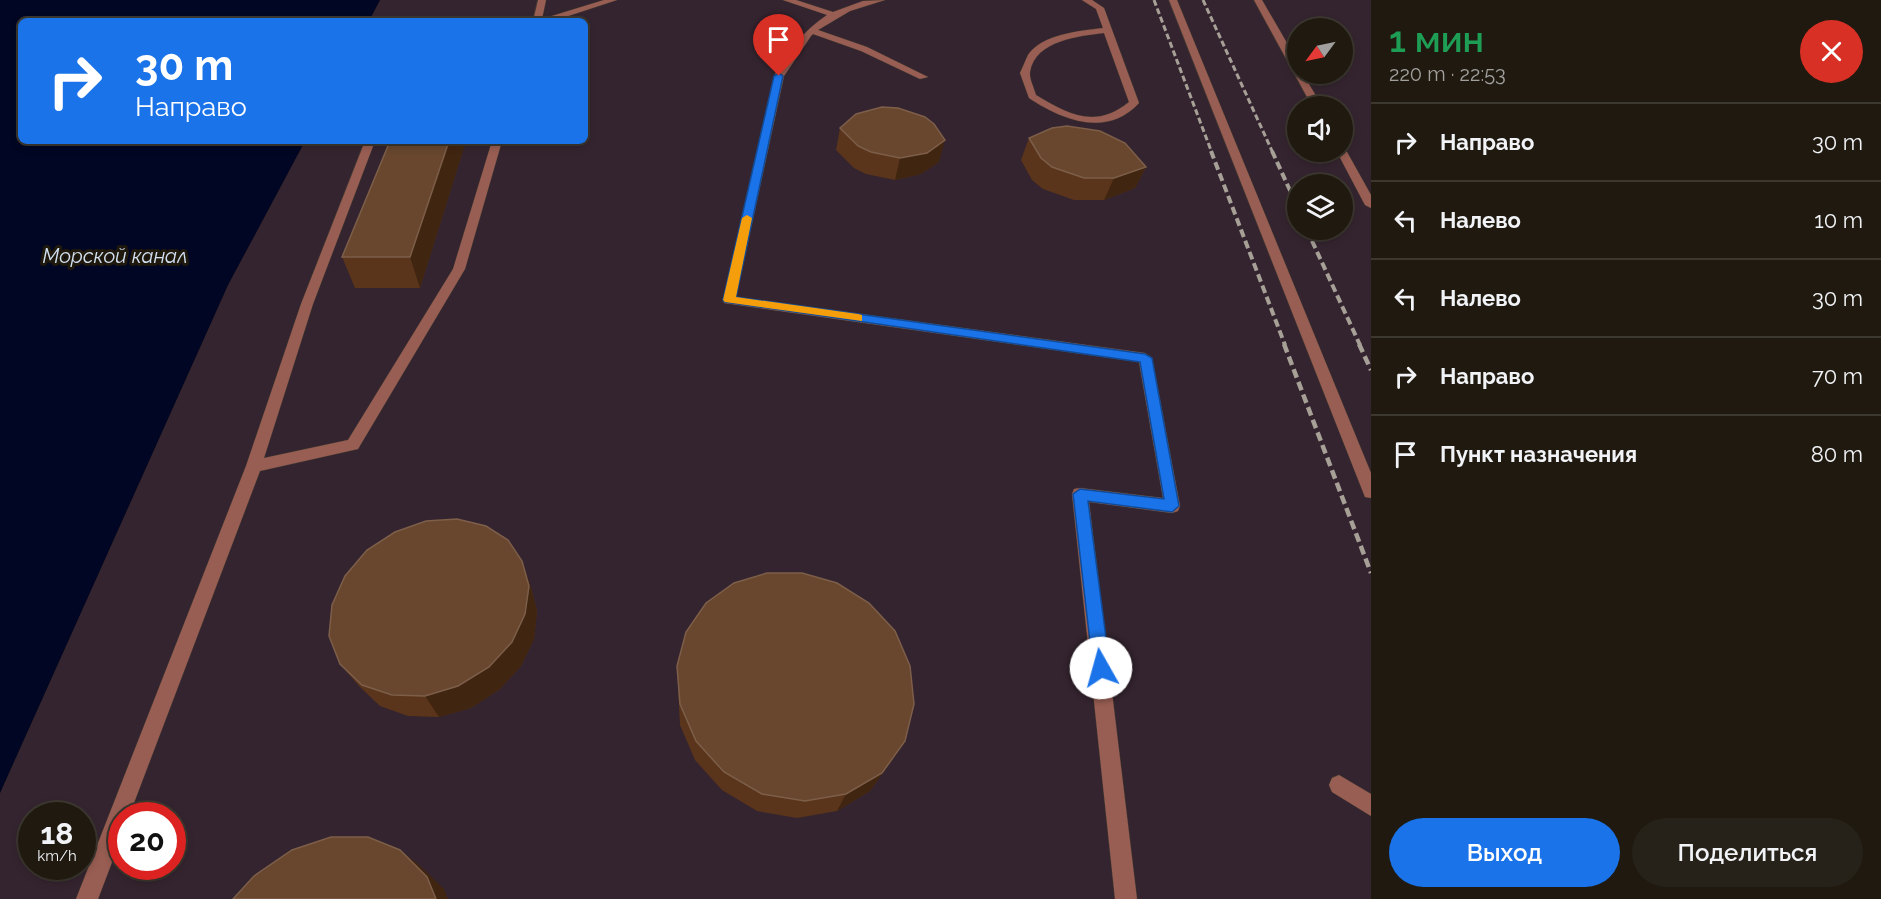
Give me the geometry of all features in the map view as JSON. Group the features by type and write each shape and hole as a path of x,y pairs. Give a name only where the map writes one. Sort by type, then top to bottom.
{"lane":[{"path":"538,18 542,0"},
{"path":"554,18 613,0"},
{"path":"787,0 831,14"},
{"path":"881,0 831,14 811,30 793,50 779,76 729,300 1145,358 1172,506 1080,494 1126,899"},
{"path":"1086,0 1100,8 1134,103 1122,116 1093,121 1058,113 1032,96 1025,73 1034,53 1072,36 1107,30"},
{"path":"1173,0 1371,492"},
{"path":"1258,0 1287,52"},
{"path":"811,30 864,49 923,77"},
{"path":"87,899 254,466 307,304 369,144"},
{"path":"254,466 353,445 459,269 496,144"},
{"path":"1347,162 1371,205"},
{"path":"1339,785 1371,806"}],"shaded area":[{"path":"380,0 1371,0 1371,899 0,899 0,793 228,285 303,144 588,144 588,18 371,18"}],"water":[{"name":"Морской канал","path":"0,0 380,0 371,18 18,18 18,144 303,144 228,285 0,793"}],"building":[{"path":"882,107 898,108 925,117 934,124 945,140 927,153 900,158 871,152 858,146 840,128 856,114"},
{"path":"1067,126 1100,131 1125,143 1146,167 1114,178 1084,178 1052,167 1041,158 1029,138 1052,128"},
{"path":"389,144 448,144 410,257 342,257"},
{"path":"457,519 486,526 508,540 522,561 529,586 525,614 512,642 489,667 458,686 425,696 392,695 362,685 340,664 329,636 332,605 345,576 367,550 395,532 426,521"},
{"path":"767,573 802,573 837,583 869,603 895,631 910,666 914,704 905,741 882,773 846,794 805,801 762,794 724,772 696,741 680,704 677,666 686,632 706,603 734,583"},
{"path":"331,837 368,837 400,850 427,877 436,899 233,899 254,876 292,850"}],"railway":[{"path":"1154,0 1212,153"},
{"path":"1203,0 1273,153"},
{"path":"1211,151 1285,345"},
{"path":"1272,151 1287,184"},
{"path":"1312,240 1360,345"},
{"path":"1284,344 1371,573"},
{"path":"1359,344 1371,370"}],"slow traffic":[{"path":"747,218 729,300 858,318"}],"route":[{"path":"779,76 729,300 1145,358 1172,506 1080,494 1101,668"}]}
